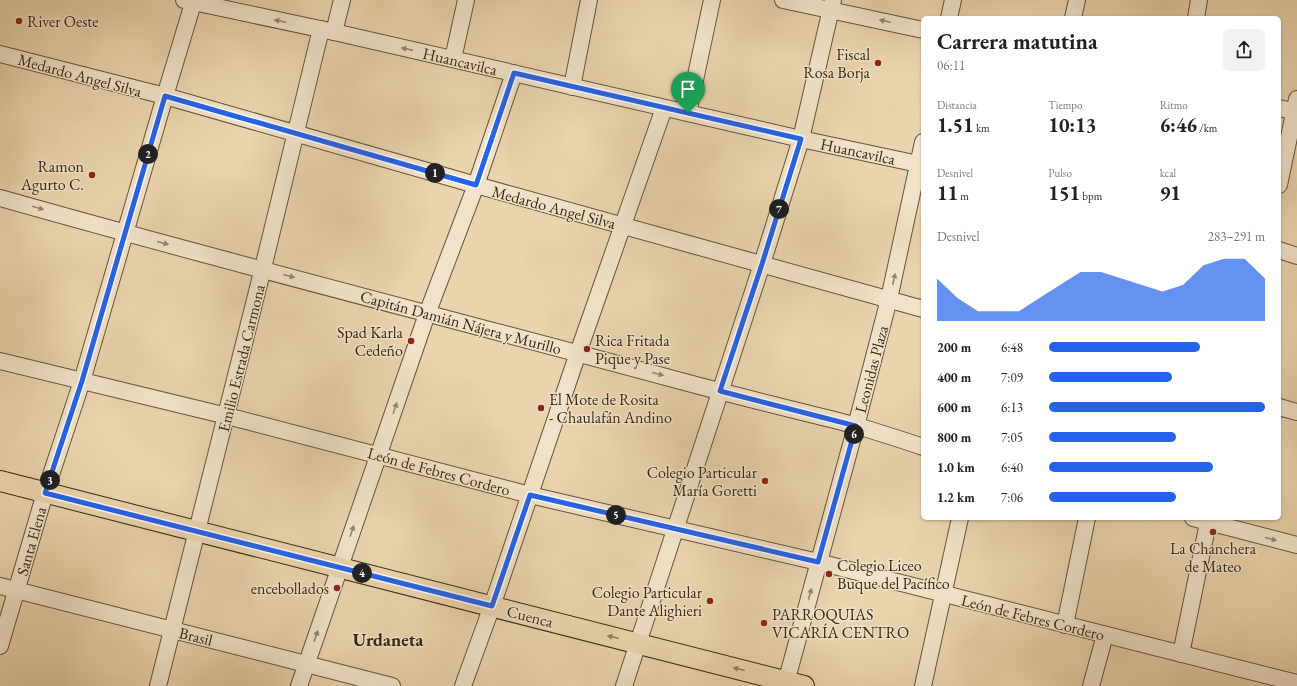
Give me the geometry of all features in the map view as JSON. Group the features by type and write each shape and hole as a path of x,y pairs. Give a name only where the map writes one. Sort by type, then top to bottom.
{"main road":[{"name":"Cuenca","path":"0,481 792,684"}],"street":[{"name":"Emilio Estrada Carmona","path":"158,686 227,416 295,133 327,30 342,0"},
{"path":"453,59 466,0"},
{"path":"572,86 589,0"},
{"path":"688,113 712,0"},
{"path":"783,0 832,5 921,29"},
{"path":"949,16 953,0"},
{"path":"1073,16 1077,0"},
{"path":"1196,16 1199,0"},
{"name":"Huancavilca","path":"191,1 327,30 801,139 921,164"},
{"name":"Santa Elena","path":"0,646 45,493 82,381 165,96 191,1"},
{"path":"624,686 762,264 801,139 832,5"},
{"name":"Medardo Angel Silva","path":"0,54 165,96 476,185 921,307"},
{"path":"299,686 427,314 476,185 514,73"},
{"path":"1281,173 1292,107"},
{"path":"463,686 664,108"},
{"name":"Leonidas Plaza","path":"792,684 818,562 856,426 889,299 921,164"},
{"name":"Capitán Damián Nájera y Murillo","path":"0,198 427,314 856,426 921,445"},
{"path":"1281,251 1297,256"},
{"name":"León de Febres Cordero","path":"0,362 227,416 530,495 818,562 1181,654 1251,679 1297,683"},
{"path":"1281,408 1297,412"},
{"path":"923,686 960,520"},
{"path":"1065,625 1087,520"},
{"path":"1181,654 1209,520 1297,545"},
{"name":"Brasil","path":"0,586 392,686"},
{"path":"1091,686 1105,635"}],"place":[{"name":"River Oeste","path":"19,21"},
{"name":"Fiscal Rosa Borja","path":"878,63"},
{"name":"Ramon Agurto C.","path":"92,175"},
{"name":"Spad Karla Cedeño","path":"411,341"},
{"name":"Rica Fritada Pique y Pase","path":"587,349"},
{"name":"El Mote de Rosita - Chaulafán Andino","path":"541,408"},
{"name":"Colegio Particular María Goretti","path":"765,481"},
{"name":"La Chanchera de Mateo","path":"1213,532"},
{"name":"Colegio Liceo Buque del Pacífico","path":"829,574"},
{"name":"encebollados","path":"337,588"},
{"name":"Colegio Particular Dante Alighieri","path":"710,601"},
{"name":"PARROQUIAS VICARÍA CENTRO","path":"764,623"}],"district":[{"name":"Urdaneta","path":"388,640"}],"route":[{"path":"514,73 688,113 801,139 720,391 856,426 818,562 530,495 492,606 45,493 82,381 165,96 476,185 514,73"}]}
